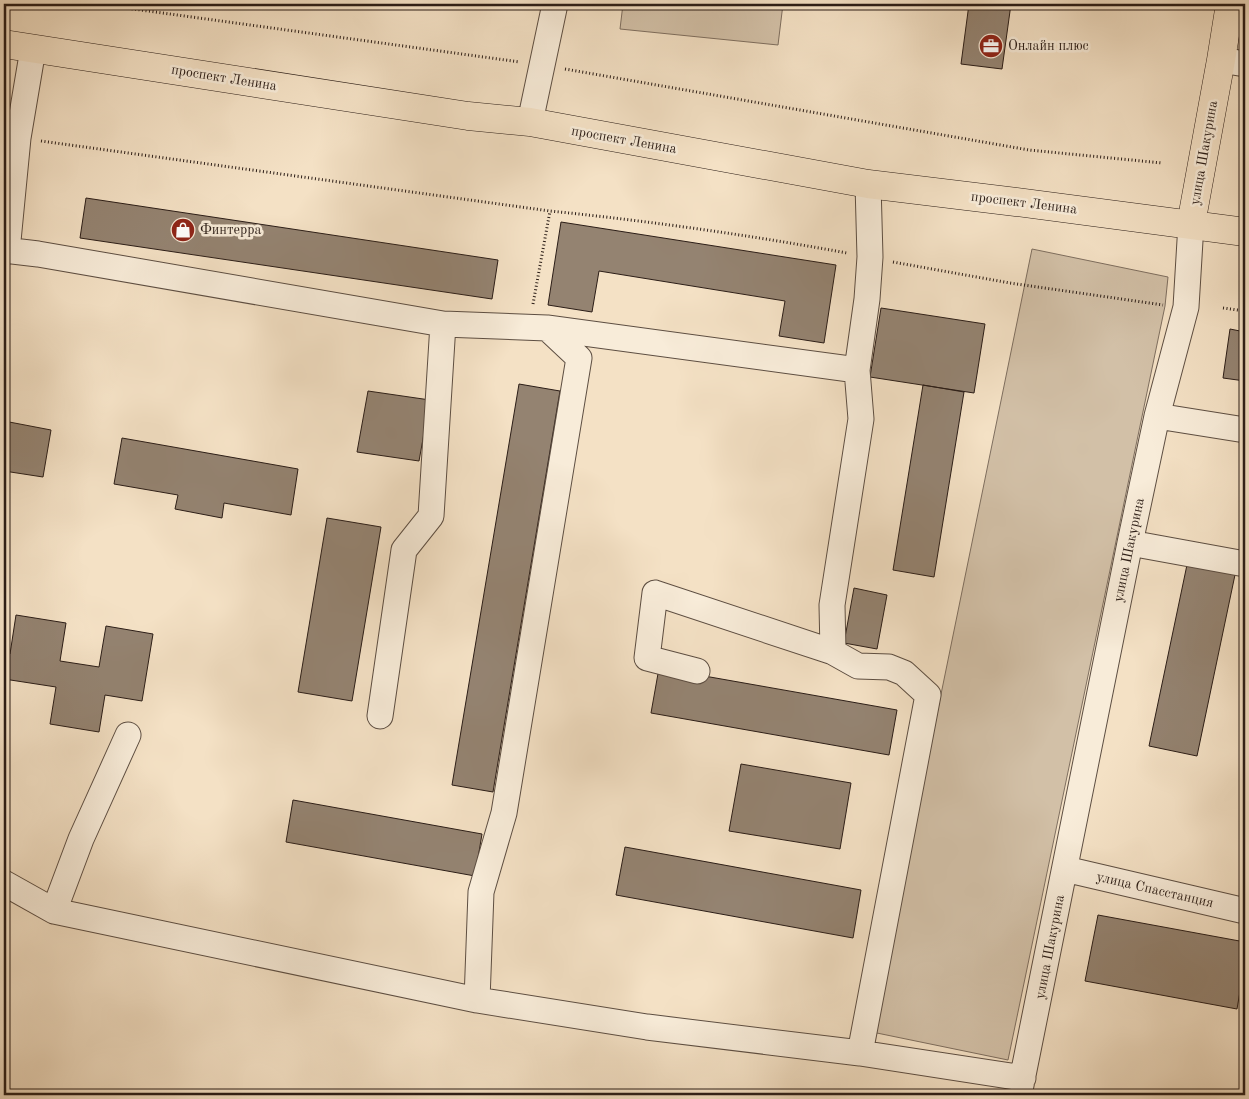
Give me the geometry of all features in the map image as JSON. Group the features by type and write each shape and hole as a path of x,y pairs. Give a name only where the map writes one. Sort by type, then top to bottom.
{"main road":[{"name":"улица Шакурина","path":"1191,224 1233,62 1230,4"},
{"name":"проспект Ленина","path":"4,44 468,116 530,122 868,184 1245,232"}],"street":[{"path":"530,122 555,4"},
{"path":"33,49 18,138 5,251 38,254 443,324 538,327 857,370"},
{"path":"833,652 832,605 861,419 857,370 867,299 870,257 868,184"},
{"name":"улица Шакурина","path":"1021,1087 1130,543 1157,416 1186,307 1191,224"},
{"path":"380,716 404,550 430,516 443,324"},
{"path":"477,1000 481,892 504,812 579,358 538,327"},
{"path":"1157,416 1245,430"},
{"path":"1130,543 1245,564"},
{"path":"697,671 648,658 655,593 833,652 858,666 889,667 904,674 928,695 860,1053"},
{"path":"54,912 81,839 128,735"},
{"name":"улица Спасстанция","path":"1065,870 1245,911"},
{"path":"4,884 54,912 477,1000 647,1027 860,1053 1021,1087"}],"path":[{"path":"97,4 542,65 1030,150 1162,163"},
{"path":"18,138 803,245 1010,283 1165,306"},
{"path":"538,327 550,211"},
{"path":"1222,308 1245,310"}],"shaded area":[{"path":"623,4 783,4 778,45 620,29"},
{"path":"1032,249 1168,277 1165,306 1008,1060 872,1032"}],"building":[{"path":"969,4 1011,4 1002,69 961,64"},
{"path":"86,198 498,260 492,299 80,238"},
{"path":"561,222 836,265 824,343 779,336 785,301 599,271 592,312 548,305"},
{"path":"881,308 985,324 974,393 870,377"},
{"path":"1230,329 1245,332 1245,381 1223,378"},
{"path":"519,384 560,391 493,792 452,785"},
{"path":"923,385 964,392 934,577 893,570"},
{"path":"368,391 430,400 419,461 357,452"},
{"path":"4,421 51,430 43,477 4,471"},
{"path":"122,438 298,469 291,515 224,503 222,518 175,509 178,495 114,484"},
{"path":"327,518 381,527 352,701 298,692"},
{"path":"1188,560 1236,570 1197,756 1149,746"},
{"path":"854,588 887,595 877,649 844,643"},
{"path":"16,615 66,623 60,661 99,667 106,626 153,634 142,701 105,695 99,732 50,724 56,687 4,679 4,653 10,654"},
{"path":"659,668 897,710 889,755 651,713"},
{"path":"741,764 851,783 840,849 729,831"},
{"path":"293,800 482,834 475,876 286,842"},
{"path":"625,847 861,890 853,938 616,895"},
{"path":"1098,915 1245,942 1245,962 1237,1009 1085,981"}],"place":[{"name":"Онлайн плюс","path":"991,46"},
{"name":"Финтерра","path":"183,230"}]}
